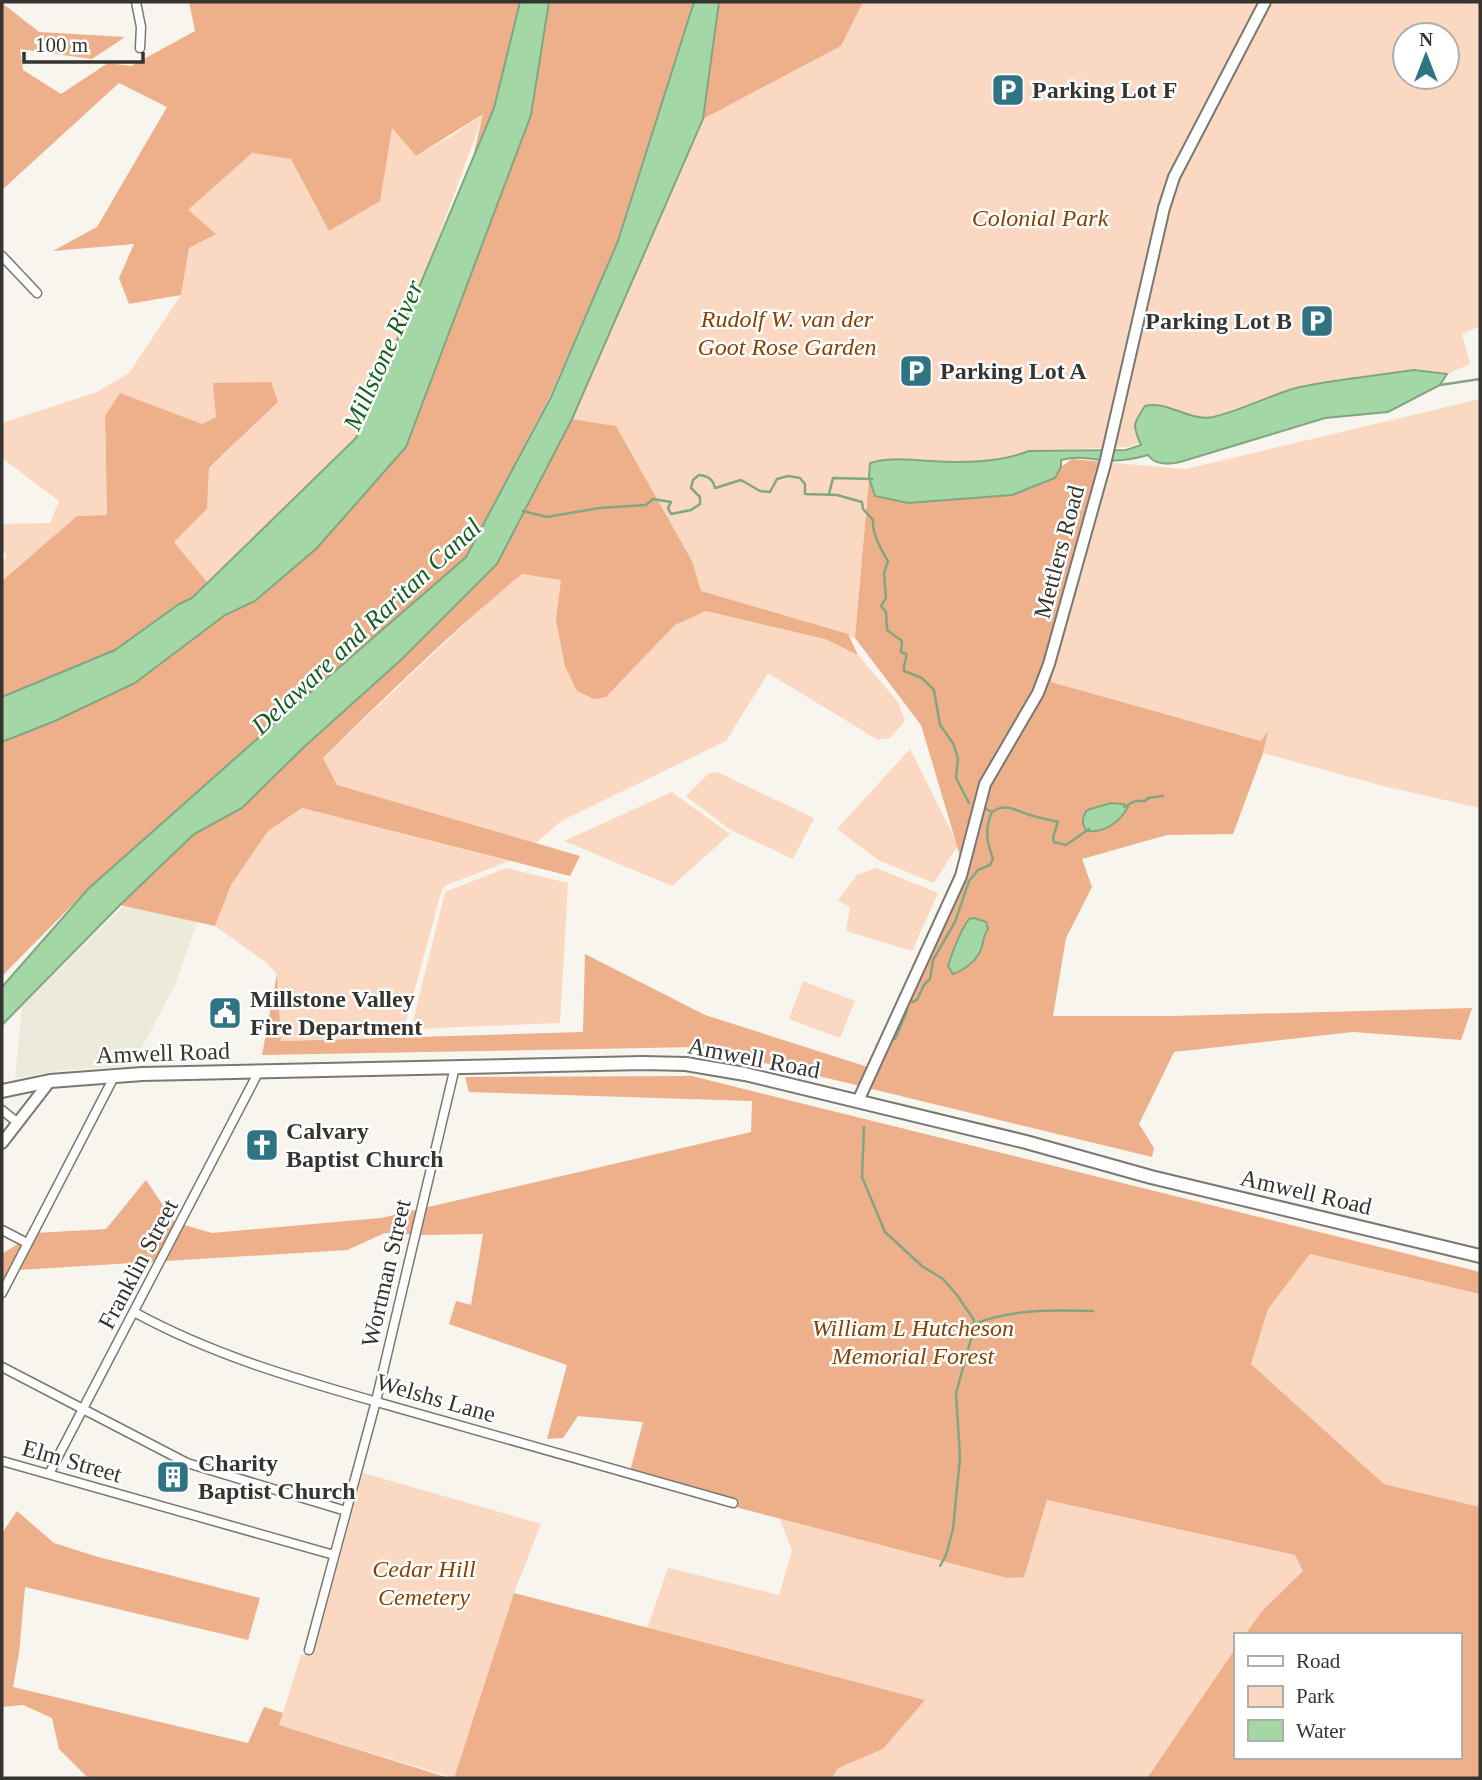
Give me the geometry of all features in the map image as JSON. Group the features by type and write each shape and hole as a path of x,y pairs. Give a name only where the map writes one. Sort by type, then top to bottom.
{"main road":[{"name":"Amwell Road","path":"2,1091 50,1081 116,1075 686,1064 746,1074 858,1101 1026,1142 1151,1177 1480,1256"}],"street":[{"path":"136,2 141,27 140,48"},
{"name":"Mettlers Road","path":"858,1101 961,876 985,783 1043,683 1105,464 1164,208 1174,177 1265,2"},
{"path":"2,256 37,293"},
{"name":"Wortman Street","path":"309,1650 376,1401 456,1067"},
{"name":"Franklin Street","path":"49,1474 259,1071"},
{"path":"2,1293 116,1075"},
{"path":"2,1143 50,1081"},
{"path":"2,1110 18,1123"},
{"path":"2,1230 27,1242"},
{"name":"Welshs Lane","path":"134,1312 218,1352 376,1401 733,1503"},
{"path":"2,1367 198,1467 346,1511"},
{"name":"Elm Street","path":"2,1461 334,1555"}],"shaded area":[{"path":"188,842 204,902 175,985 132,1066 65,1070 15,1078 22,1007"}],"green space":[{"path":"189,2 694,2 618,241 550,396 466,557 88,889 2,976 2,581 77,516 107,515 105,416 120,393 202,424 216,417 213,383 271,382 278,402 209,468 207,509 174,542 208,583 255,601 317,548 406,447 483,114 416,156 392,128 380,201 329,231 291,159 252,153 188,210 216,234 189,248 181,295 129,304 119,278 134,244 53,251 97,227 167,107 119,83 2,190 2,3 39,32 125,37 92,59 20,49 23,70 61,94 108,63 131,66 195,31"},
{"path":"719,2 863,2 841,46 703,119"},
{"name":"Colonial Park","path":"863,2 1480,2 1480,326 1462,334 1470,364 1447,374 1414,370 1296,388 1211,417 1189,416 1151,404 1145,406 1134,432 1140,443 1129,447 1029,451 980,461 892,459 870,463 855,638 694,598 692,561 616,426 572,419 703,119 841,46"},
{"path":"484,113 419,290 356,438 208,583 174,542 207,509 209,469 278,402 216,417 202,424 105,416 107,515 77,516 2,581 2,565 7,554 2,551 2,524 50,523 59,501 2,458 2,423 97,392 129,373 181,295 189,248 188,210 252,153 291,158 329,231 392,128 416,156"},
{"path":"1480,399 1480,808 1383,786 1263,753 1267,733 1261,741 1051,682 1079,553 1104,462 1186,469"},
{"path":"572,419 616,426 692,561 701,591 848,634 858,655 825,639 706,611 675,625 606,697 594,699 577,691 565,666 556,620 561,580 522,574 445,641 323,758 337,785 580,856 570,876 302,808 268,831 231,885 215,926 120,905 194,834 242,808 304,747 402,659 497,564"},
{"path":"1072,459 1104,462 1079,553 1051,682 1261,741 1268,731 1263,753 1233,834 1167,835 1082,859 1092,887 1066,938 1053,1016 1172,1016 1472,1008 1461,1040 1353,1032 1174,1052 1139,1124 1154,1148 1152,1157 699,1047 262,1055 277,974 281,1041 583,1032 585,954 705,1015 871,1068 963,866 921,725 855,638 869,478 875,496 1055,478 1061,467"},
{"path":"522,574 561,580 559,600 606,697 675,625 706,611 825,639 858,655 898,702 905,721 890,738 878,740 768,673 726,741 561,821 536,843 336,785 323,758 488,602"},
{"path":"910,749 958,845 934,883 878,860 837,829"},
{"path":"717,772 814,818 793,859 729,829 686,796 709,773"},
{"path":"672,792 730,834 672,886 564,841"},
{"path":"302,808 509,861 442,889 402,1036 280,1041 277,974 267,963 215,926 231,885 268,831"},
{"path":"506,868 568,883 560,1023 411,1029 445,892"},
{"path":"876,868 938,893 912,951 846,931 850,907 838,900 857,875"},
{"path":"803,981 855,1001 840,1038 789,1019"},
{"name":"William L Hutcheson Memorial Forest","path":"692,1076 1480,1272 1480,1294 1310,1254 1268,1309 1251,1364 1384,1484 1480,1507 1480,1778 1147,1778 1234,1650 1234,1759 1461,1759 1461,1633 1246,1633 1261,1612 1303,1571 1295,1555 1047,1500 1024,1577 1007,1578 628,1479 643,1422 578,1416 563,1438 547,1439 567,1365 449,1324 456,1301 471,1305 483,1234 385,1233 347,1250 18,1270 2,1278 2,1254 35,1233 106,1229 146,1180 174,1222 212,1233 381,1218 751,1132 752,1101 469,1092 465,1077"},
{"path":"1310,1254 1480,1294 1480,1507 1384,1484 1251,1364 1268,1309"},
{"name":"Cedar Hill Cemetery","path":"363,1473 541,1524 514,1593 454,1778 279,1725 301,1655 313,1655"},
{"path":"1047,1500 1295,1555 1304,1571 1261,1612 1246,1633 1234,1633 1234,1650 1147,1777 1149,1778 832,1778 837,1768 883,1749 925,1700 647,1629 668,1568 779,1595 792,1551 780,1519 1007,1578 1024,1576"},
{"path":"17,1511 54,1543 98,1557 260,1598 248,1640 25,1587 13,1687 248,1743 264,1707 283,1713 279,1725 449,1778 86,1776 59,1749 52,1718 23,1705 2,1707 2,1533"},
{"path":"514,1593 925,1700 883,1749 838,1768 832,1778 454,1778"}],"water":[{"path":"520,2 549,2 531,115 406,447 317,548 255,601 225,615 135,683 55,721 2,742 2,697 115,650 179,604 192,598 356,438 494,108"},
{"path":"694,2 719,2 703,119 572,419 497,564 402,659 304,747 242,808 194,834 2,1025 2,987 88,889 466,557 551,397 618,241"},
{"path":"1414,370 1447,374 1440,385 1388,412 1325,418 1180,462 1159,463 1148,455 1107,461 1067,459 1061,460 1061,467 1055,478 1012,495 908,503 875,496 869,478 870,463 884,460 968,462 1005,458 1029,451 1126,450 1141,445 1135,425 1145,406 1162,406 1195,417 1213,417 1296,388"},
{"path":"1111,803 1128,807 1110,826 1087,831 1083,821 1087,810"},
{"path":"969,919 986,922 988,929 980,951 971,963 953,974 948,966 954,948"}],"waterway":[{"path":"1440,385 1480,379"},
{"path":"523,511 547,517 599,508 646,505 653,499 671,502 668,508 671,514 691,510 700,504 700,497 691,488 693,480 699,475 710,478 715,488 741,480 760,491 770,492 777,479 788,476 800,478 805,484 805,494 837,495 862,502 863,509 873,520 875,536 888,561 884,573 886,598 881,606 886,612 887,630 902,641 901,652 906,654 904,671 922,678 934,690 940,725 953,743 958,758 956,778 969,803"},
{"path":"829,494 833,478 872,479"},
{"path":"1124,807 1135,801 1163,796"},
{"path":"992,812 1006,807 1058,822 1054,842 1066,845 1089,829"},
{"path":"912,1002 917,1000 930,979 933,960 955,922 969,881 978,870 990,865 993,859 987,836 992,812 984,808"},
{"path":"895,1039 907,1011"},
{"path":"864,1127 862,1177 885,1232 922,1266 943,1279 974,1320 956,1393 960,1458 953,1529 940,1566"},
{"path":"974,1324 1017,1313 1093,1311"}],"place":[{"name":"Parking Lot F","path":"1008,90"},
{"name":"Parking Lot B","path":"1317,321"},
{"name":"Parking Lot A","path":"916,371"},
{"name":"Millstone Valley Fire Department","path":"225,1013"},
{"name":"Calvary Baptist Church","path":"262,1145"},
{"name":"Charity Baptist Church","path":"173,1477"}],"park label":[{"name":"Rudolf W. van der Goot Rose Garden","path":"787,333"}],"water label":[{"name":"Millstone River","path":"383,355"},
{"name":"Delaware and Raritan Canal","path":"366,626"}]}
